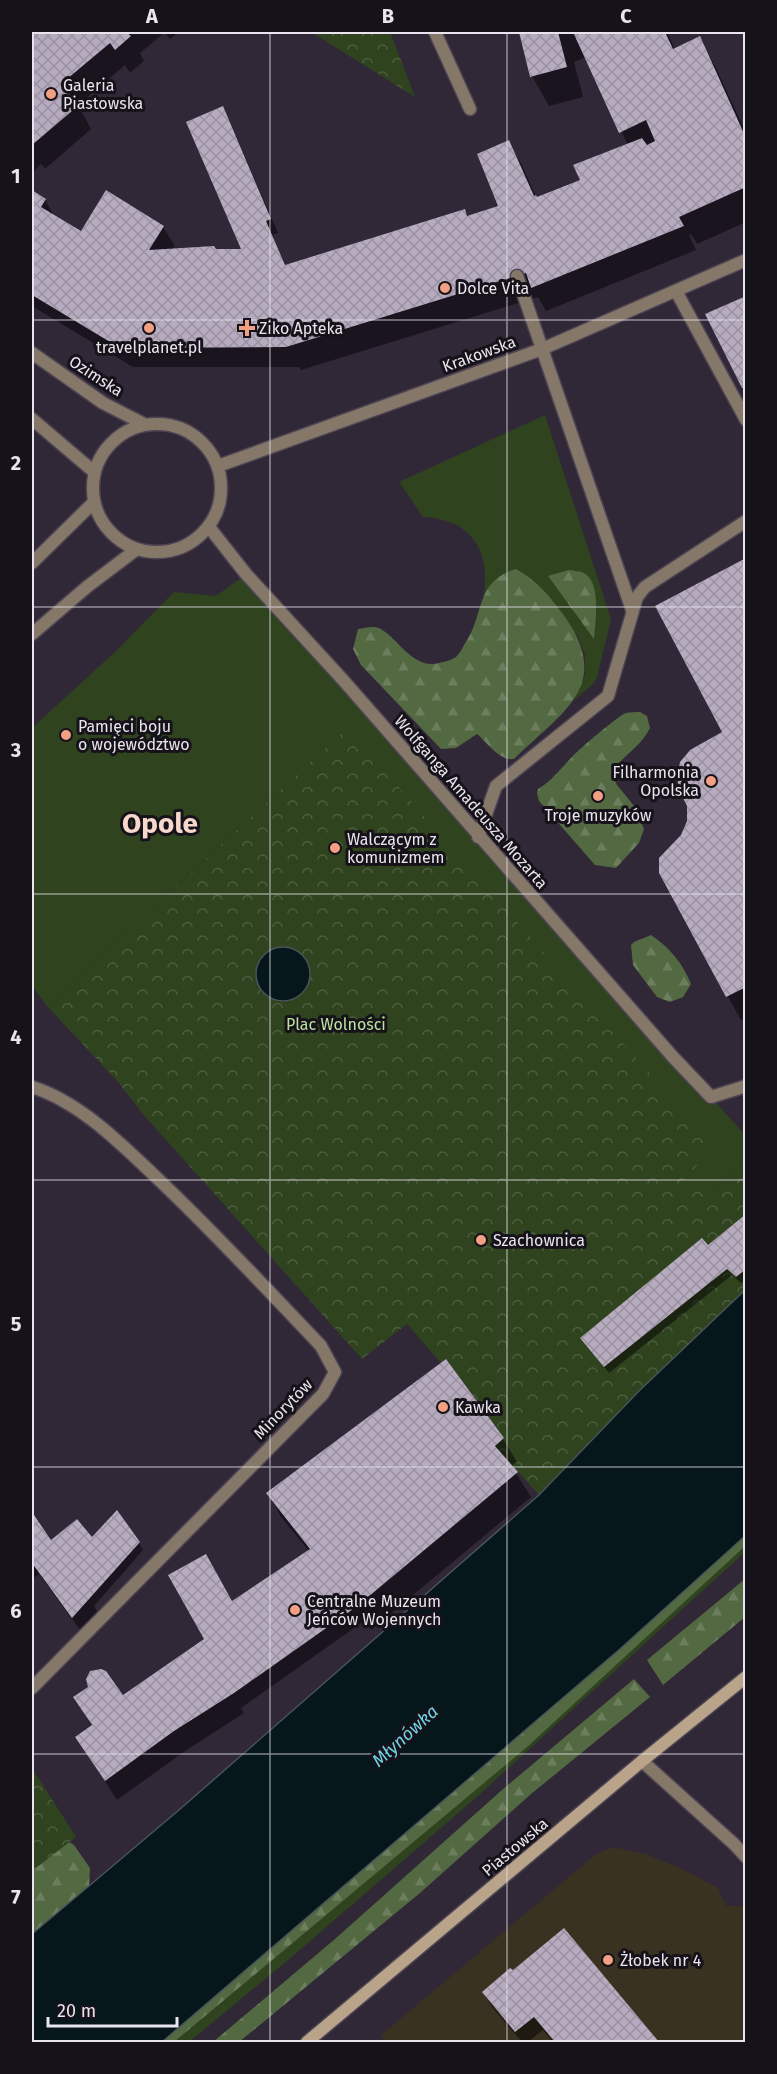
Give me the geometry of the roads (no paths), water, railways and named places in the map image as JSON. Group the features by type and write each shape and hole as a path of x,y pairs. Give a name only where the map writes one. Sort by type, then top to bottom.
{"street":[{"path":"435,32 470,109"},
{"name":"Krakowska","path":"218,466 542,349 746,260"},
{"path":"517,276 633,611"},
{"path":"676,291 746,420"},
{"name":"Ozimska","path":"32,353 103,403 144,424"},
{"path":"32,419 93,471"},
{"path":"160,423 176,426 189,432 206,446 218,466 221,488 219,508 208,527 198,538 178,549 157,553 137,549 117,539 102,522 94,502 93,471 107,446 123,432 144,424 160,423"},
{"path":"32,563 94,502"},
{"path":"478,837 496,786 608,696 637,597 645,587 746,521"},
{"name":"Wolfganga Amadeusza Mozarta","path":"208,527 246,574 343,680 478,837 665,1048 711,1096 746,1086"},
{"path":"32,634 88,586 137,549"},
{"name":"Minorytów","path":"32,1087 56,1098 85,1116 121,1143 199,1217 321,1346 335,1372 323,1394 32,1689"},
{"name":"Piastowska","path":"307,2043 642,1761 746,1677"},
{"path":"642,1761 746,1857"}],"water":[{"path":"278,947 288,947 298,951 306,959 310,974 306,989 298,997 288,1001 278,1001 268,997 260,989 256,979 256,969 260,959 268,951"},
{"name":"Młynówka","path":"745,1290 745,1536 620,1649 162,2042 32,2042 32,1934 179,1810 539,1495 639,1391"}],"place":[{"name":"Galeria Piastowska","path":"51,94"},
{"name":"Dolce Vita","path":"445,288"},
{"name":"travelplanet.pl","path":"149,328"},
{"name":"Ziko Apteka","path":"247,328"},
{"name":"Pamięci boju o województwo","path":"66,735"},
{"name":"Filharmonia Opolska","path":"711,781"},
{"name":"Troje muzyków","path":"598,796"},
{"name":"Walczącym z komunizmem","path":"335,848"},
{"name":"Szachownica","path":"481,1240"},
{"name":"Kawka","path":"443,1407"},
{"name":"Centralne Muzeum Jeńców Wojennych","path":"295,1610"},
{"name":"Żłobek nr 4","path":"608,1960"}],"district":[{"name":"Opole","path":"160,823"}],"park label":[{"name":"Plac Wolności","path":"336,1024"}]}
